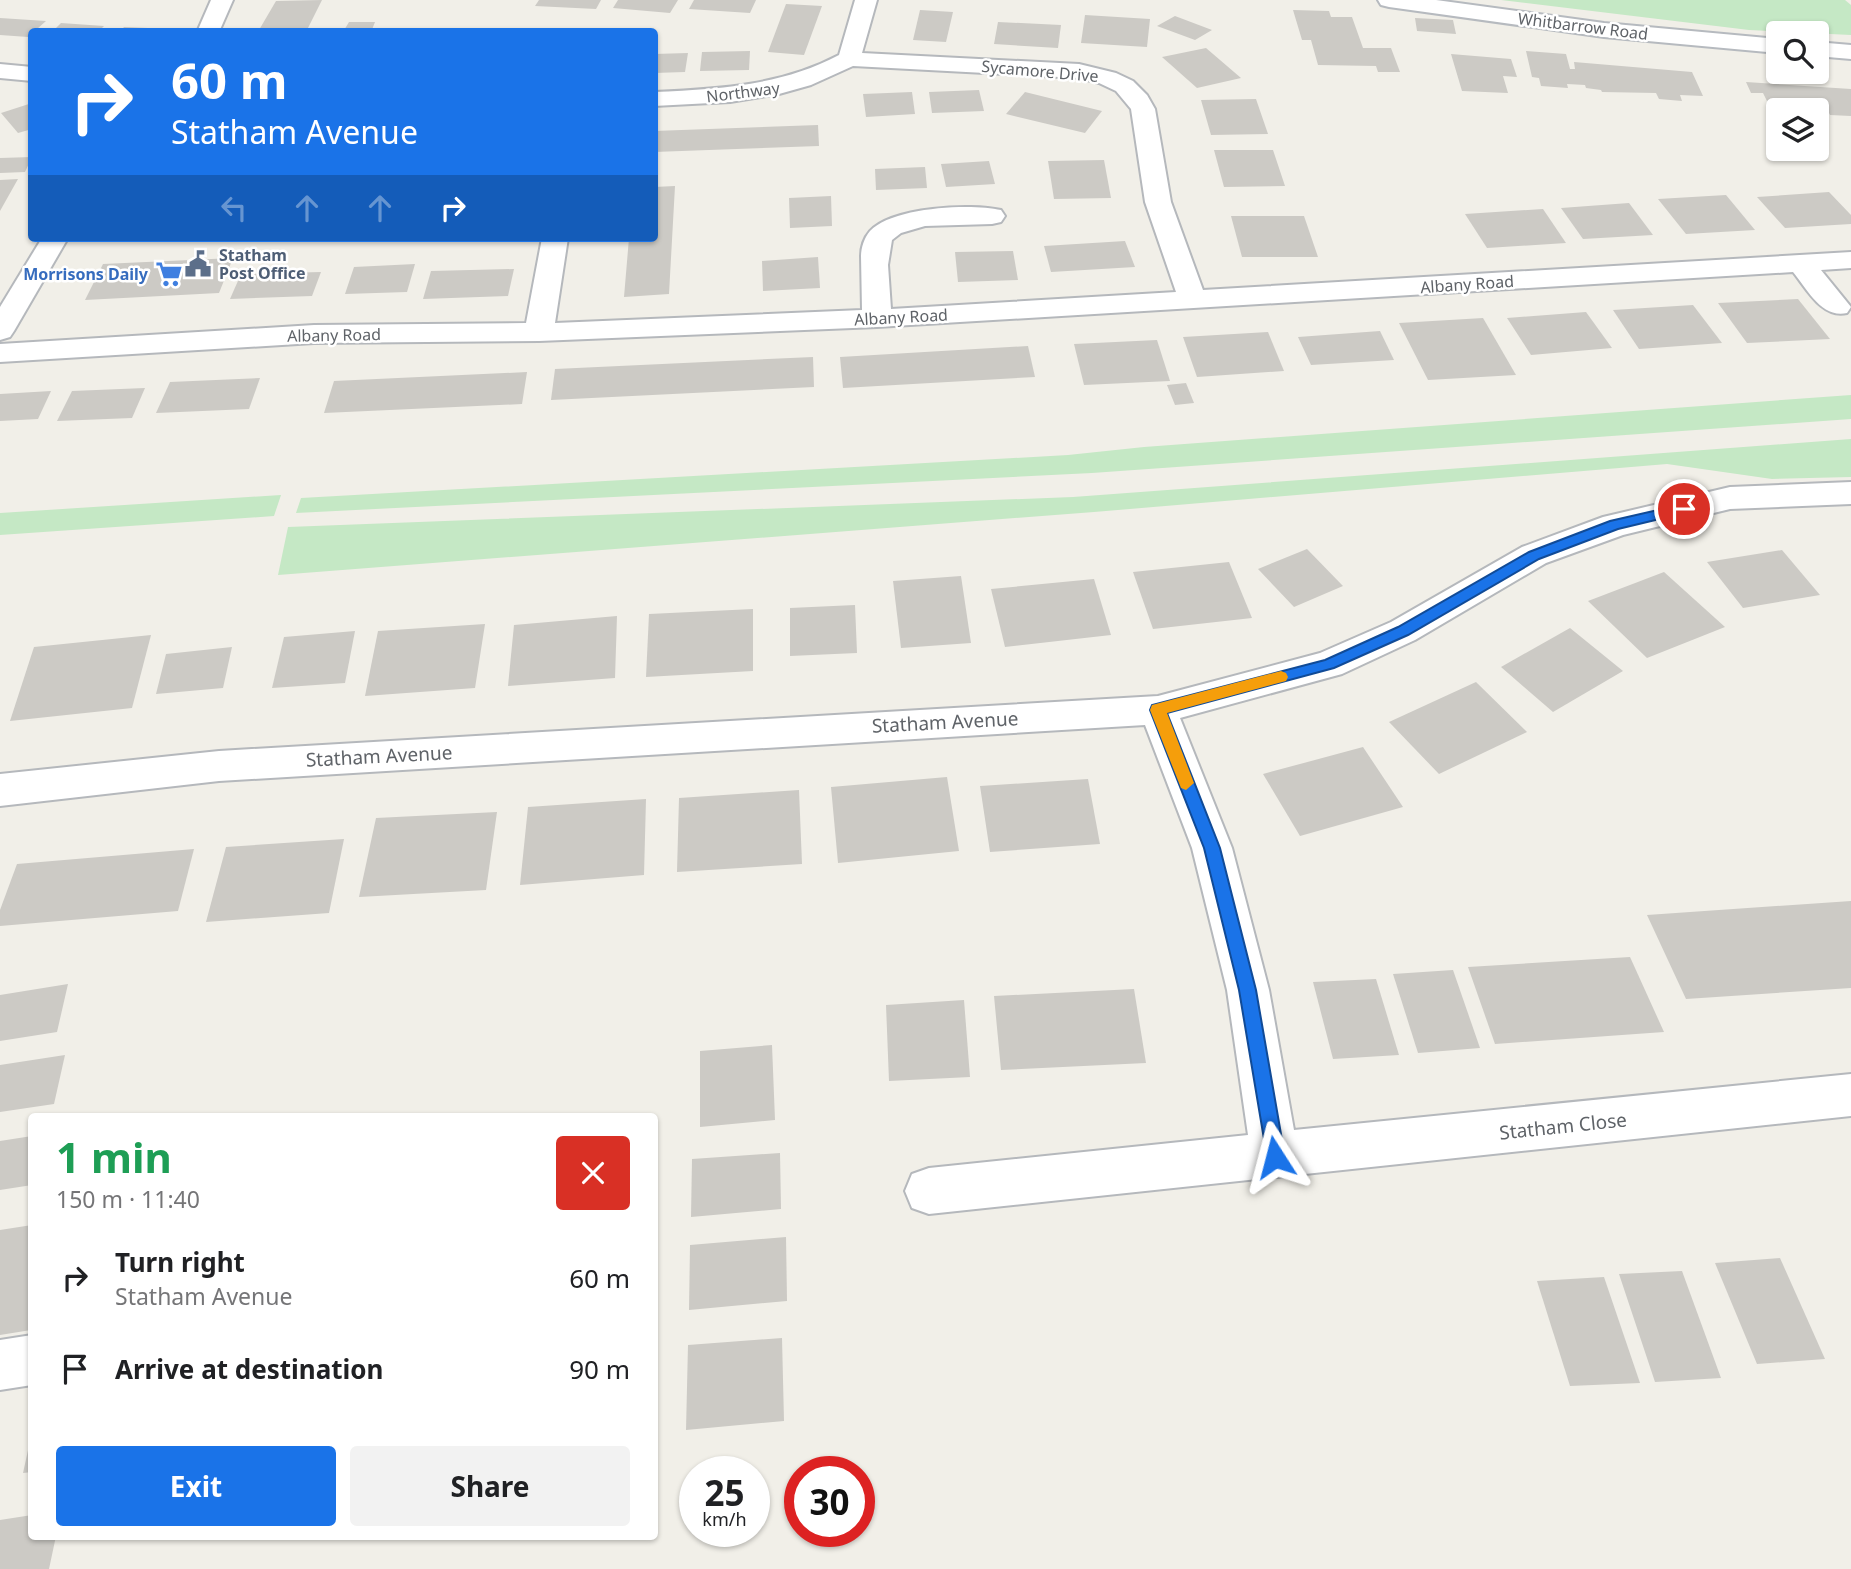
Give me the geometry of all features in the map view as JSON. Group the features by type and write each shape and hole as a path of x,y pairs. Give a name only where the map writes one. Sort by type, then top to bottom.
{"street":[{"path":"210,28 222,0"},
{"path":"849,59 866,0"},
{"name":"Whitbarrow Road","path":"1389,0 1604,30 1766,45"},
{"path":"1829,50 1851,52"},
{"name":"Northway","path":"658,99 730,96 775,90 817,76 849,59"},
{"name":"Sycamore Drive","path":"849,59 1079,71 1110,78 1123,85 1139,99 1143,109 1158,202 1194,301"},
{"path":"0,71 28,74"},
{"path":"877,318 874,247 879,235 890,226 911,220 992,216"},
{"path":"0,331 53,242"},
{"path":"539,332 554,242"},
{"name":"Albany Road","path":"0,353 314,334 539,332 877,318 1851,260"},
{"path":"1801,264 1837,307"},
{"name":"Statham Avenue","path":"0,790 219,766 1158,710 1329,664 1403,631 1534,555 1615,525 1730,498 1851,493"},
{"path":"1158,710 1212,848 1248,990 1275,1157"},
{"name":"Statham Close","path":"929,1191 1851,1095"},
{"path":"0,1366 28,1361"}],"green space":[{"path":"1501,0 1845,0 1851,5 1851,35 1829,34 1829,21 1766,21 1766,31"},
{"path":"1851,395 1851,419 1092,473 296,513 301,498 1068,455 1144,447"},
{"path":"1851,439 1851,477 1772,479 1667,464 1094,512 278,575 288,527 1073,497"},
{"path":"281,495 274,516 0,535 0,513"}],"building":[{"path":"322,0 308,28 260,28 276,1"},
{"path":"539,0 601,0 596,9 535,6"},
{"path":"618,0 678,0 670,13 613,8"},
{"path":"694,0 756,0 750,13 689,9"},
{"path":"786,4 822,6 804,55 768,52"},
{"path":"920,10 953,12 946,42 913,40"},
{"path":"1293,10 1329,11 1331,17 1352,17 1363,48 1391,48 1400,72 1378,72 1376,66 1318,65 1311,40 1302,40"},
{"path":"1085,15 1150,19 1147,47 1081,43"},
{"path":"1175,16 1212,30 1195,40 1157,26"},
{"path":"0,18 46,21 38,28 28,28 28,37 0,35"},
{"path":"1415,18 1453,20 1456,34 1417,31"},
{"path":"349,22 375,22 373,28 345,28"},
{"path":"998,22 1061,25 1058,48 994,44"},
{"path":"61,23 104,26 102,28 56,28"},
{"path":"1206,48 1241,78 1197,88 1162,57"},
{"path":"750,51 749,70 700,71 702,52"},
{"path":"1526,51 1566,54 1570,69 1575,69 1574,62 1692,72 1703,96 1680,95 1682,101 1659,99 1656,93 1602,92 1586,88 1585,85 1567,84 1568,88 1541,86 1539,78 1532,77"},
{"path":"688,53 685,72 658,73 658,54"},
{"path":"1451,54 1511,59 1517,77 1503,76 1508,93 1462,91"},
{"path":"1746,82 1851,89 1851,116 1830,115 1829,98 1766,99 1763,93 1751,93"},
{"path":"979,90 984,111 932,113 929,92"},
{"path":"912,92 915,114 866,117 863,94"},
{"path":"1025,92 1102,111 1085,133 1006,114"},
{"path":"1256,99 1268,134 1211,135 1201,100"},
{"path":"28,104 28,130 18,133 1,113"},
{"path":"818,125 819,146 658,152 658,131"},
{"path":"1214,150 1273,150 1285,186 1224,187"},
{"path":"28,157 28,166 25,172 0,173 0,158"},
{"path":"1104,160 1111,198 1054,199 1048,161"},
{"path":"989,161 995,184 946,187 941,164"},
{"path":"925,167 927,188 876,190 875,169"},
{"path":"18,179 0,211 0,180"},
{"path":"675,186 669,294 624,297 629,242 658,242 658,187"},
{"path":"1829,192 1851,215 1851,224 1785,228 1757,197"},
{"path":"1726,195 1755,230 1686,234 1658,199"},
{"path":"831,196 832,226 790,228 789,198"},
{"path":"1629,203 1653,235 1583,239 1561,208"},
{"path":"1543,209 1566,243 1487,248 1465,214"},
{"path":"1231,216 1304,216 1318,257 1242,257"},
{"path":"1125,241 1135,267 1051,272 1044,246"},
{"path":"1013,251 1018,280 958,282 955,252"},
{"path":"818,257 820,288 763,291 762,261"},
{"path":"233,258 219,293 85,300 103,264"},
{"path":"415,264 407,292 345,294 354,267"},
{"path":"514,269 508,296 423,299 431,271"},
{"path":"321,272 312,296 230,299 241,274"},
{"path":"1798,299 1830,339 1747,343 1718,303"},
{"path":"1693,305 1722,343 1639,349 1613,310"},
{"path":"1586,312 1612,348 1531,355 1507,318"},
{"path":"1483,318 1516,375 1428,380 1399,323"},
{"path":"1380,331 1394,360 1311,365 1298,337"},
{"path":"1268,332 1284,371 1197,377 1183,337"},
{"path":"1157,340 1170,381 1084,385 1074,344"},
{"path":"1028,346 1035,377 843,388 840,357"},
{"path":"813,357 814,387 551,400 555,369"},
{"path":"527,372 522,404 324,413 334,381"},
{"path":"260,378 249,409 156,413 170,382"},
{"path":"1186,383 1194,403 1175,405 1167,385"},
{"path":"145,388 132,418 57,421 72,391"},
{"path":"51,391 38,419 0,421 0,394"},
{"path":"1307,549 1343,586 1294,607 1258,569"},
{"path":"1782,550 1820,595 1743,608 1707,562"},
{"path":"1229,562 1252,618 1153,629 1133,572"},
{"path":"1664,572 1725,627 1647,658 1588,601"},
{"path":"961,576 971,643 901,648 893,581"},
{"path":"1094,579 1111,635 1005,647 991,589"},
{"path":"855,605 857,653 790,656 790,608"},
{"path":"753,609 753,671 646,677 649,614"},
{"path":"617,616 615,678 508,686 514,625"},
{"path":"485,624 475,688 365,696 378,631"},
{"path":"1570,628 1623,671 1553,712 1501,667"},
{"path":"355,631 345,683 272,688 284,637"},
{"path":"151,635 132,708 10,721 34,647"},
{"path":"232,647 223,688 156,694 166,654"},
{"path":"1476,682 1527,732 1439,774 1389,722"},
{"path":"1363,747 1403,807 1300,836 1263,774"},
{"path":"947,777 959,851 838,863 831,787"},
{"path":"1088,779 1100,844 990,852 980,786"},
{"path":"799,790 802,864 677,872 679,798"},
{"path":"646,799 644,875 520,885 528,807"},
{"path":"497,812 486,890 359,897 376,818"},
{"path":"344,839 329,913 206,922 226,847"},
{"path":"194,849 178,911 0,926 0,910 17,864"},
{"path":"1851,901 1851,988 1686,999 1647,915"},
{"path":"1630,957 1664,1032 1495,1044 1468,967"},
{"path":"1453,970 1480,1048 1418,1053 1393,974"},
{"path":"1376,979 1399,1055 1333,1059 1313,982"},
{"path":"68,984 57,1032 0,1041 0,995"},
{"path":"1134,989 1146,1063 1001,1070 994,996"},
{"path":"964,1000 970,1077 889,1081 886,1005"},
{"path":"772,1045 775,1120 700,1127 700,1051"},
{"path":"65,1055 54,1104 0,1112 0,1065"},
{"path":"28,1137 28,1186 0,1190 0,1141"},
{"path":"780,1153 781,1209 691,1217 692,1159"},
{"path":"28,1226 28,1330 0,1335 0,1230"},
{"path":"786,1237 787,1301 689,1310 690,1245"},
{"path":"1780,1258 1825,1359 1757,1364 1715,1263"},
{"path":"1682,1271 1721,1378 1655,1382 1619,1274"},
{"path":"1604,1277 1640,1383 1570,1386 1537,1281"},
{"path":"782,1338 784,1421 686,1430 688,1345"},
{"path":"28,1450 28,1472 23,1473"},
{"path":"28,1516 28,1540 55,1540 49,1569 0,1569 0,1520"}],"slow traffic":[{"path":"1186,783 1158,710 1281,677"}],"place":[{"name":"Statham Post Office","path":"198,264"},
{"name":"Morrisons Daily","path":"169,274"}],"route":[{"path":"1275,1157 1248,990 1212,848 1158,710 1329,664 1403,631 1534,555 1615,525 1684,509"}]}
